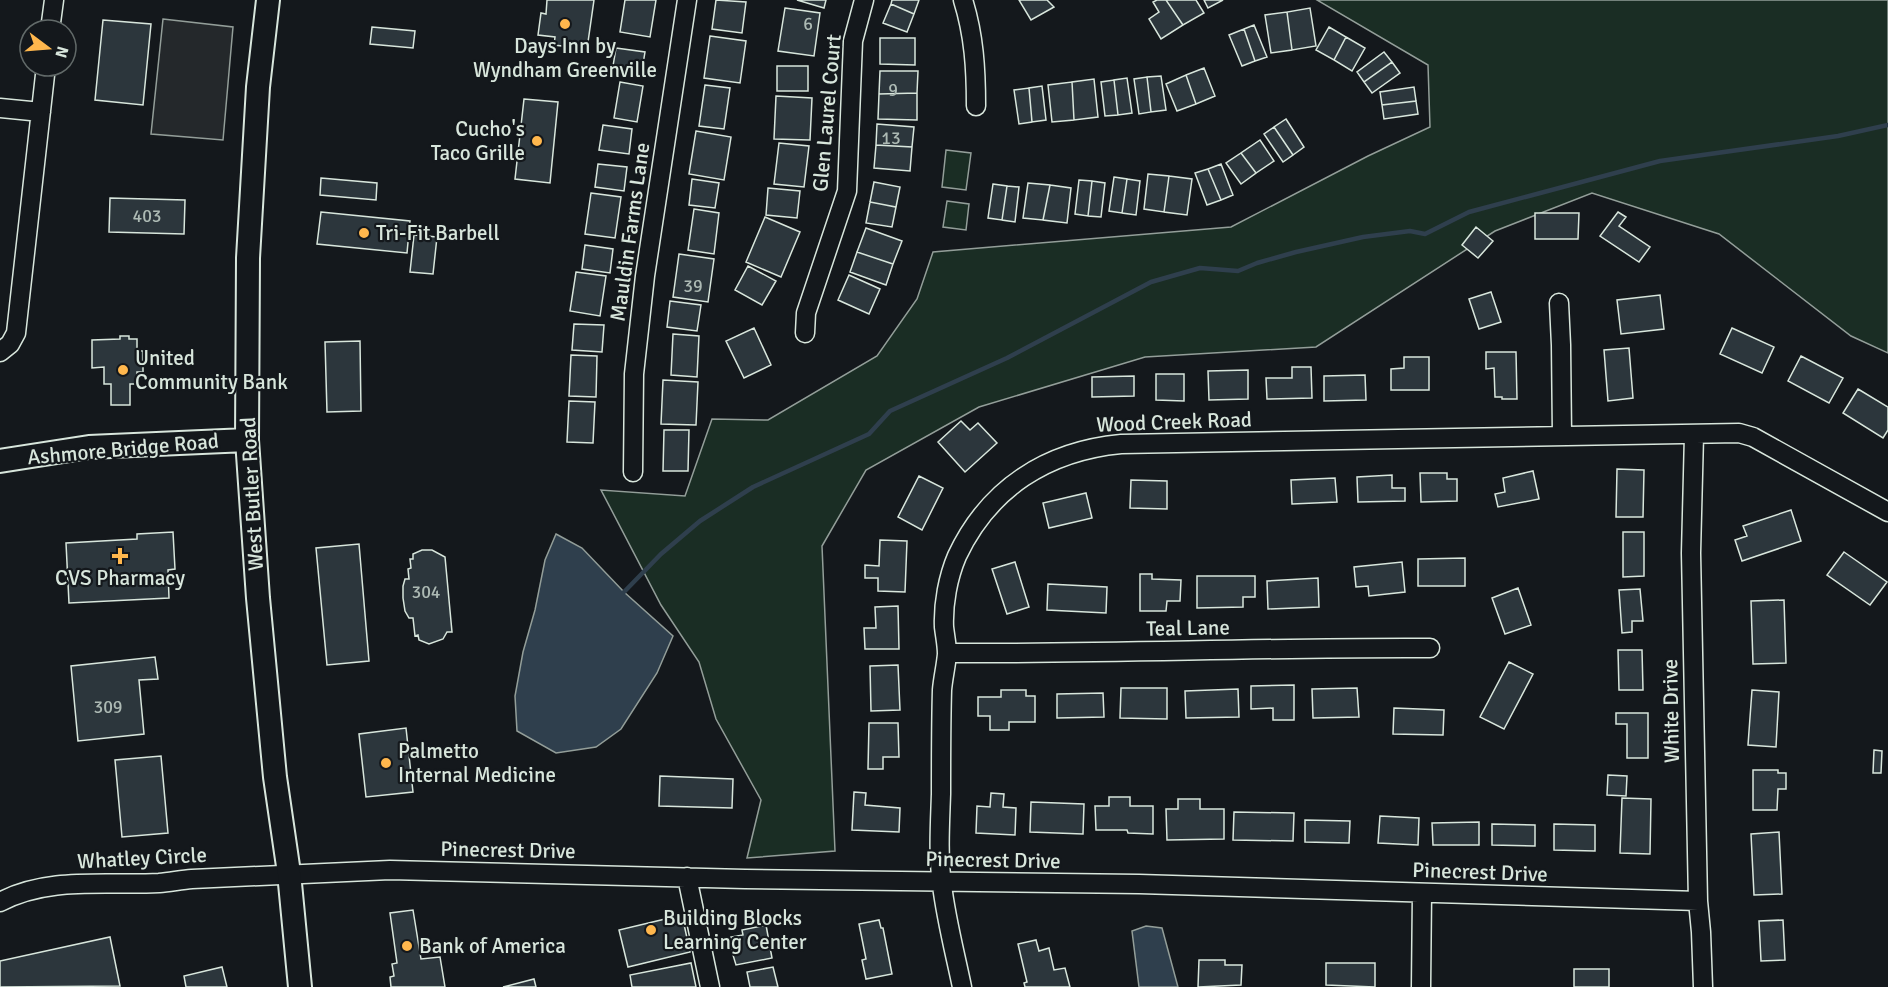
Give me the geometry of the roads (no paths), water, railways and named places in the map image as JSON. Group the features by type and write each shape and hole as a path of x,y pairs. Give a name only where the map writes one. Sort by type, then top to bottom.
{"main road":[{"name":"West Butler Road","path":"268,0 258,94 248,258 247,440 258,598 275,756 275,777 289,873 300,987"},
{"name":"Ashmore Bridge Road","path":"0,460 89,447 247,440"}],"street":[{"path":"52,18 54,0"},
{"name":"Mauldin Farms Lane","path":"633,472 634,374 645,276 687,0"},
{"name":"Glen Laurel Court","path":"805,333 806,314 847,191 853,41 864,0"},
{"path":"963,0 975,58 976,106"},
{"path":"0,352 10,344 16,333 45,78"},
{"path":"0,108 41,112"},
{"path":"1559,303 1562,436"},
{"name":"Wood Creek Road","path":"962,987 941,882 942,699 947,653 944,615 948,585 957,557 970,532 988,507 1013,484 1041,466 1069,453 1096,446 1121,444 1739,433 1753,437 1888,512"},
{"name":"White Drive","path":"1694,435 1691,553 1698,901 1703,987"},
{"name":"Teal Lane","path":"947,653 1430,648"},
{"name":"Pinecrest Drive","path":"289,873 390,870 1139,884 1698,901"},
{"name":"Whatley Circle","path":"0,902 32,890 60,884 161,883 289,873"},
{"path":"687,877 710,987"},
{"path":"1421,987 1422,893"}],"water":[{"path":"556,534 582,548 624,592 673,636 657,673 621,729 596,747 556,753 517,731 515,696 545,560"},
{"path":"1146,926 1162,928 1178,987 1139,987 1132,931"}],"waterway":[{"path":"624,592 661,554 700,521 753,487 869,434 890,411 1007,358 1151,282 1200,268 1238,271 1296,252 1363,237 1410,231 1425,234 1469,212 1660,161 1838,136 1888,125"}],"place":[{"name":"Days Inn by Wyndham Greenville","path":"565,24"},
{"name":"Cucho's Taco Grille","path":"537,141"},
{"name":"Tri-Fit Barbell","path":"364,233"},
{"name":"United Community Bank","path":"123,370"},
{"name":"CVS Pharmacy","path":"120,556"},
{"name":"Palmetto Internal Medicine","path":"386,763"},
{"name":"Building Blocks Learning Center","path":"651,930"},
{"name":"Bank of America","path":"407,946"}]}
